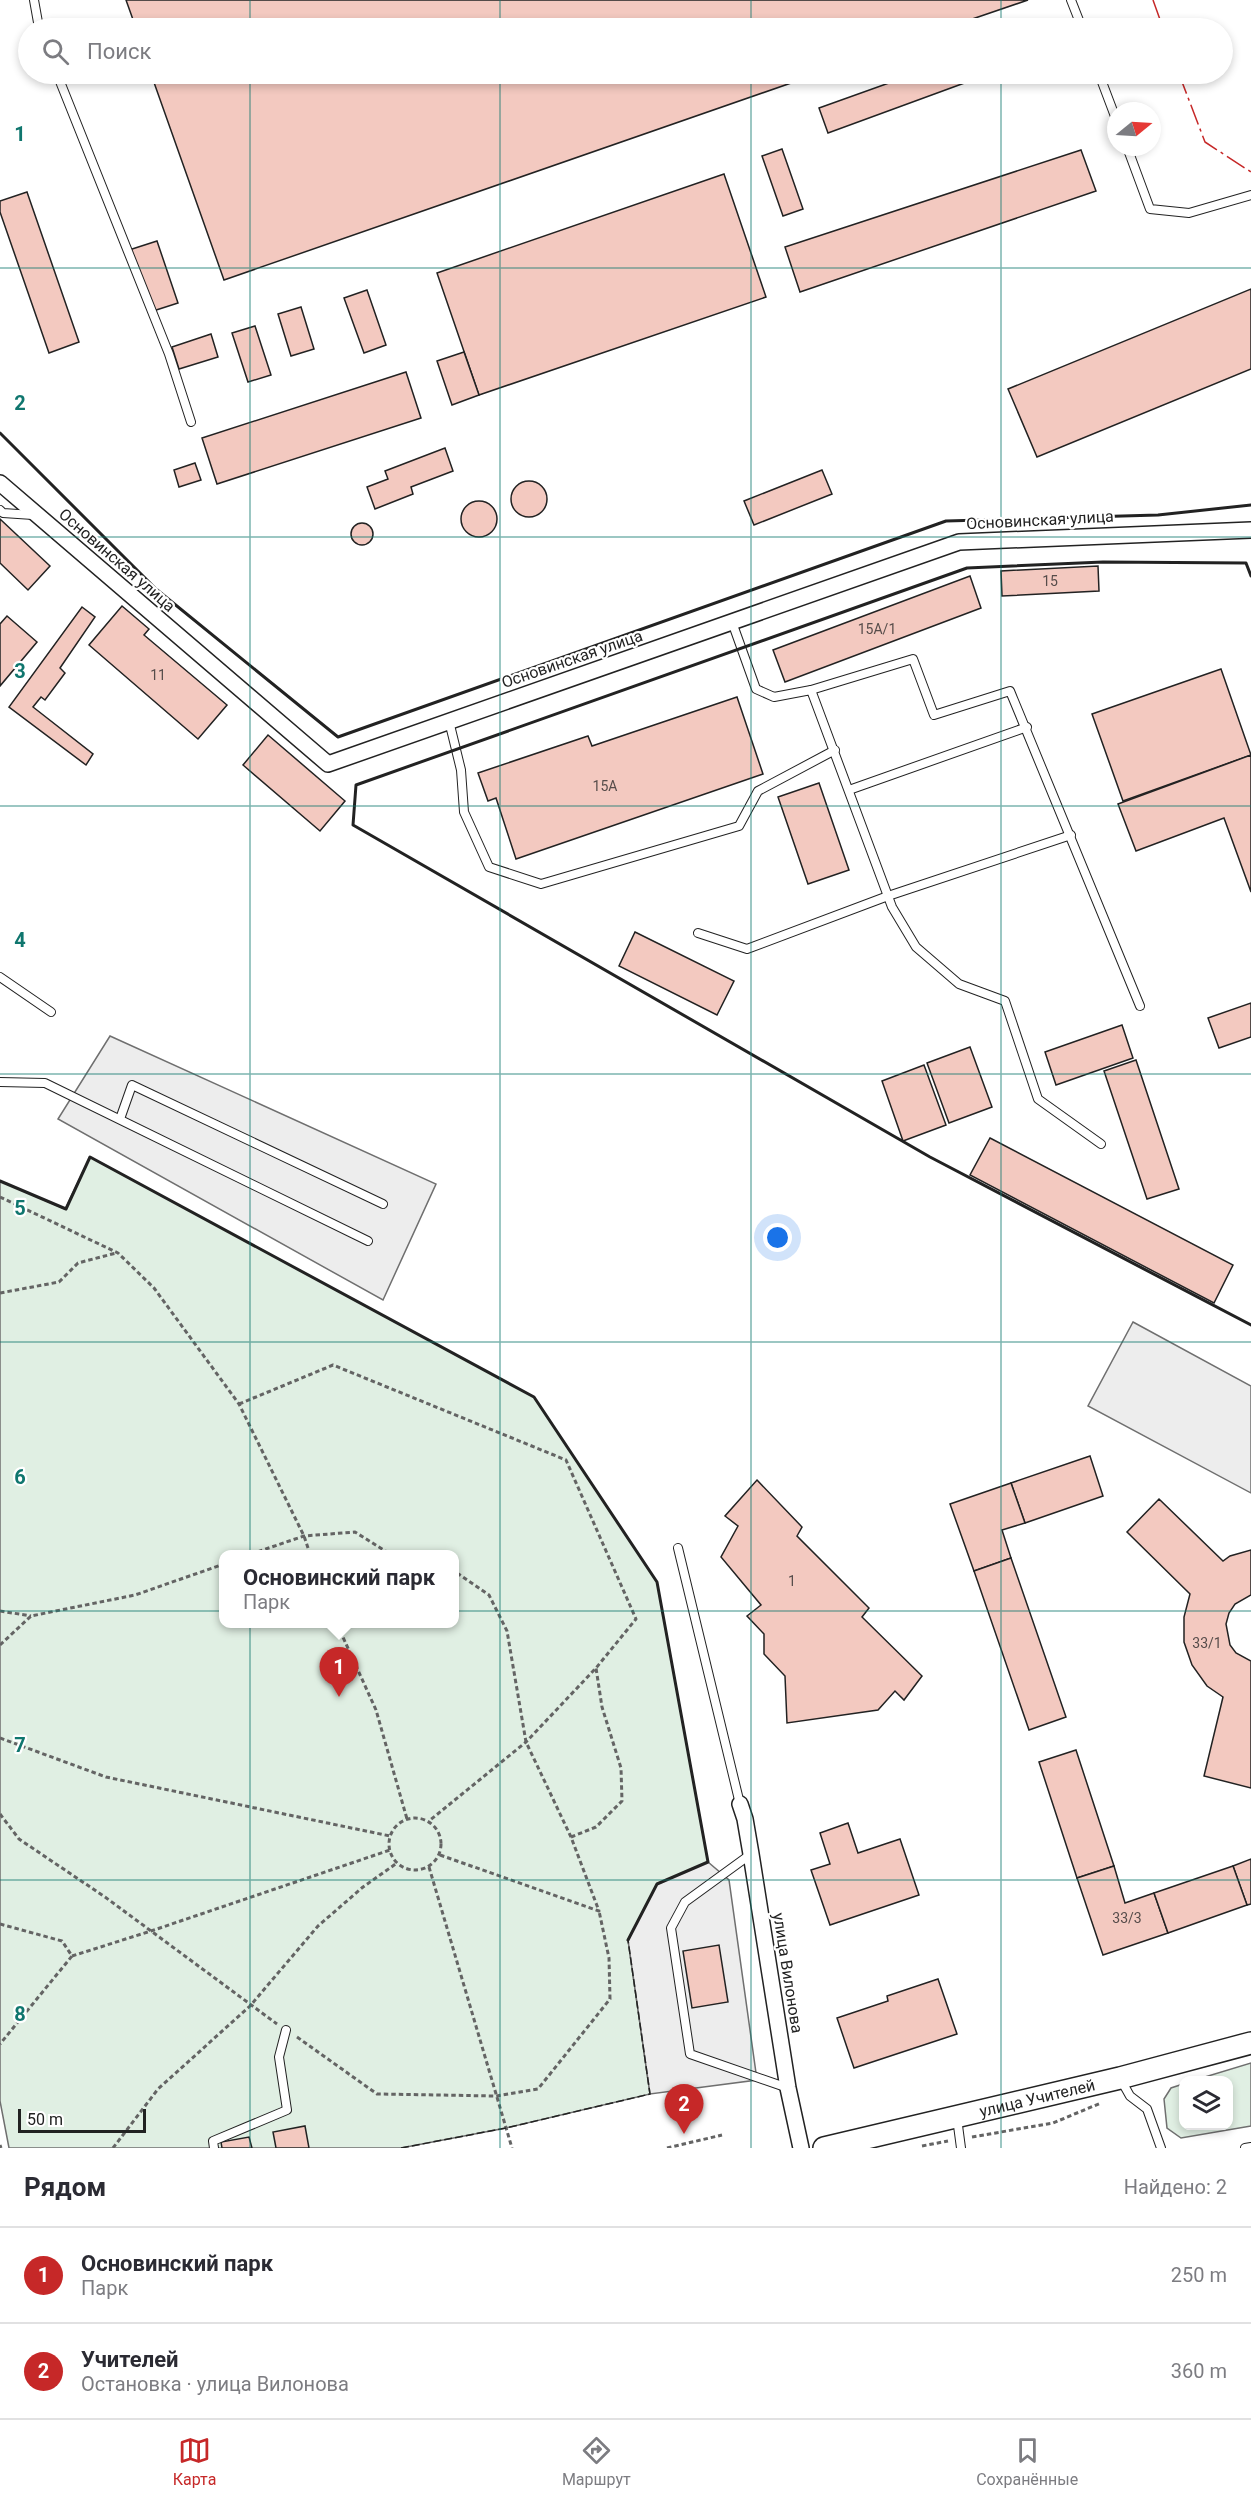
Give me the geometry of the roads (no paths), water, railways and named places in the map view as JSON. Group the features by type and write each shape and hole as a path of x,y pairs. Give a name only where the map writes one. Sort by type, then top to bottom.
{"main road":[{"name":"улица Учителей","path":"824,2148 957,2117 1125,2087 1251,2043"}],"street":[{"name":"Основинская улица","path":"0,483 328,764 959,542 1251,530"},
{"name":"улица Вилонова","path":"740,1804 751,1854 788,2088 801,2148"}],"lane":[{"path":"33,0 37,18"},
{"path":"1071,0 1078,18"},
{"path":"61,84 169,354 191,422"},
{"path":"1103,84 1110,102"},
{"path":"1130,156 1150,209 1190,213 1251,195"},
{"path":"0,510 3,513 38,516"},
{"path":"732,622 756,689 774,697 811,690 913,659 934,715 1010,691 1027,727 1140,1006"},
{"path":"811,690 888,896 916,948 958,984 1005,1000 1038,1099 1101,1144"},
{"path":"449,721 460,770 464,812 489,867 541,884 739,826 758,791 835,750"},
{"path":"849,790 1027,727"},
{"path":"698,933 747,949 888,896 1071,835"},
{"path":"0,977 51,1012"},
{"path":"0,1082 45,1083 368,1241"},
{"path":"120,1119 132,1085 383,1204"},
{"path":"678,1548 740,1804"},
{"path":"751,1854 685,1902 671,1928 690,2054 788,2088"},
{"path":"214,2148 213,2141 287,2110 279,2057 286,2030"},
{"path":"1125,2087 1147,2109 1161,2148"},
{"path":"957,2117 961,2148"},
{"path":"1245,2148 1251,2147"}],"place":[{"name":"Основинский парк","path":"339,1697"},
{"name":"Учителей","path":"684,2134"}]}
